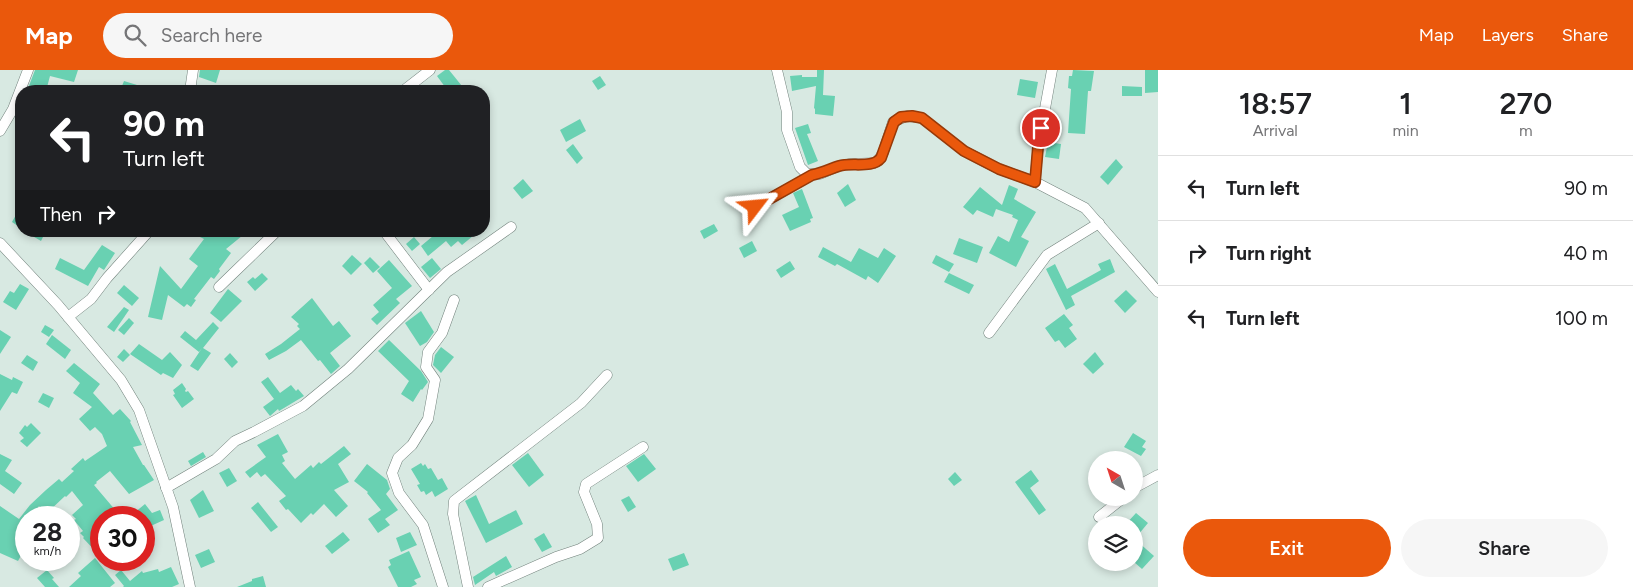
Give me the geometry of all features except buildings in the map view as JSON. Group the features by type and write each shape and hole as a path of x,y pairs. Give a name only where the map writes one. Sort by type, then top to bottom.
{"street":[{"path":"22,85 28,70"},
{"path":"191,85 193,70"},
{"path":"411,85 430,70"},
{"path":"776,70 787,112 788,130 797,158 804,172 812,175"},
{"path":"1035,182 1038,147 1052,70"},
{"path":"0,131 15,104"},
{"path":"755,207 812,175 820,174 839,166 878,161 881,158 894,122 901,117 912,116 922,118 964,151 999,169 1035,182 1085,208 1158,292"},
{"path":"989,333 1047,255 1099,223"},
{"path":"166,488 216,459 235,440 303,406 348,369 448,272 511,227"},
{"path":"68,317 91,299 106,278 144,237"},
{"path":"219,287 271,237"},
{"path":"389,237 429,290"},
{"path":"0,243 68,317 121,380 139,410 173,507 190,587"},
{"path":"443,587 423,524 399,493 392,473 398,458 412,445 428,419 435,380 426,367 428,352 442,333 454,300"},
{"path":"468,587 453,514 454,501 581,403 607,375"},
{"path":"488,587 580,548 598,538 597,524 584,492 586,484 643,447"},
{"path":"1143,483 1158,475"},
{"path":"1100,516 1113,506"}],"route":[{"path":"755,207 812,175 820,174 839,166 878,161 881,158 894,122 901,117 907,116 922,118 964,151 999,169 1035,182 1041,128"}]}
